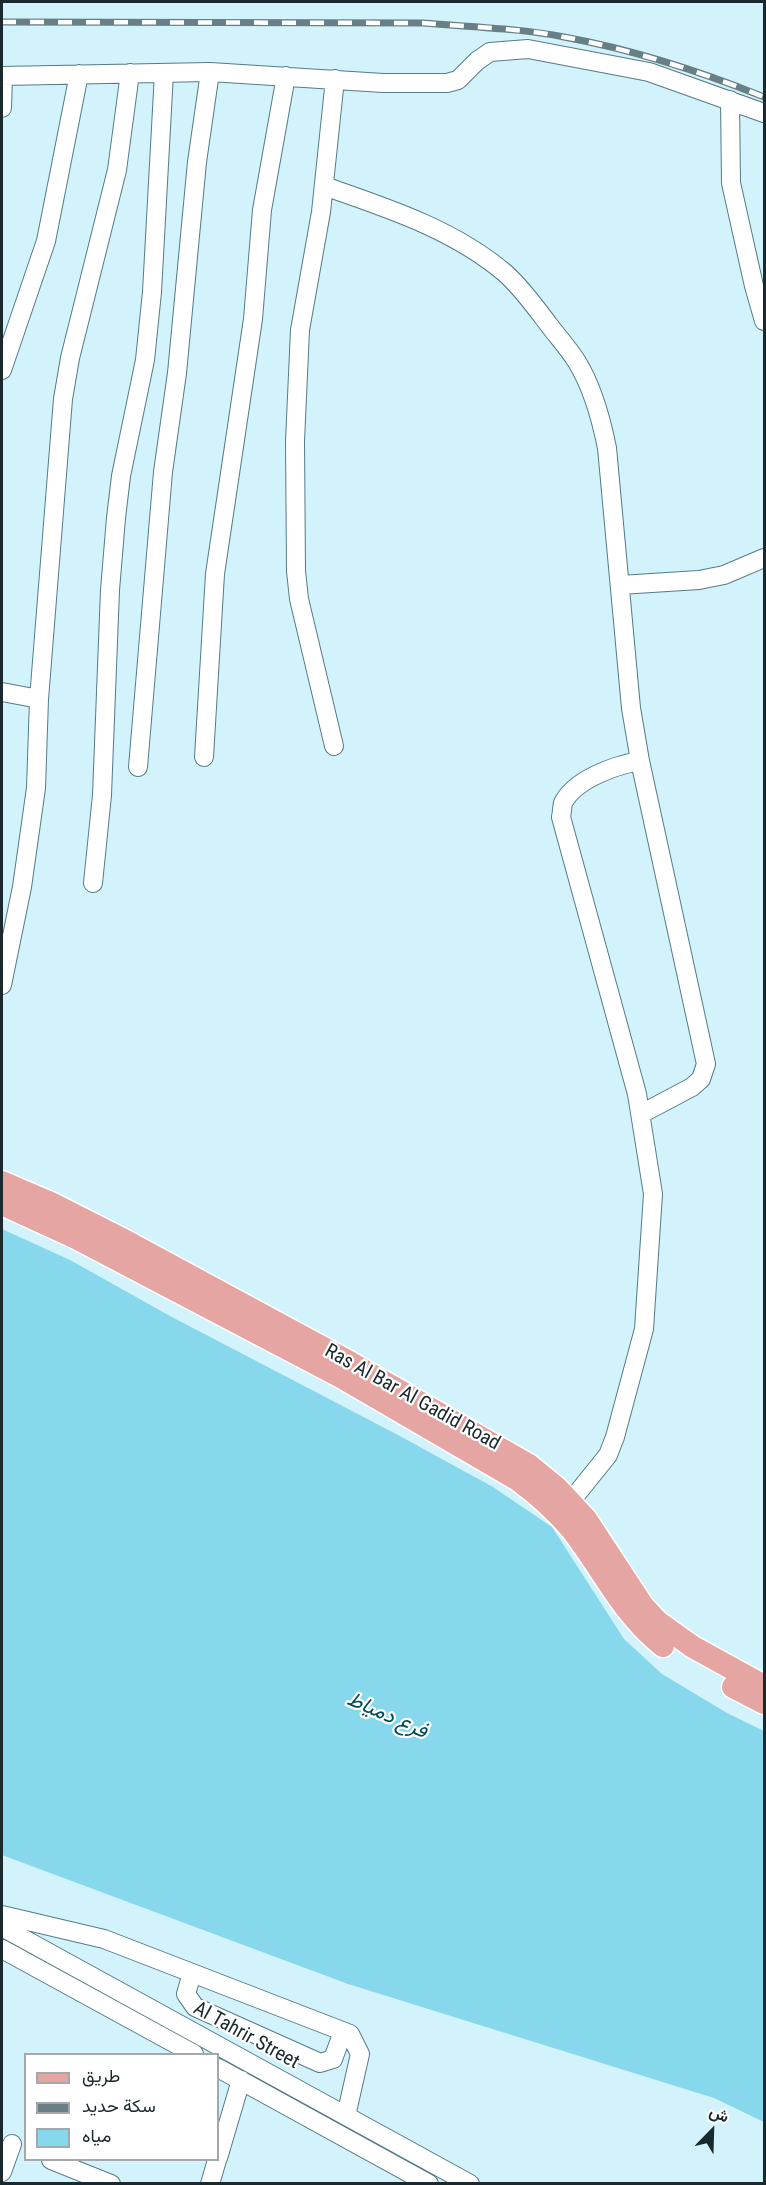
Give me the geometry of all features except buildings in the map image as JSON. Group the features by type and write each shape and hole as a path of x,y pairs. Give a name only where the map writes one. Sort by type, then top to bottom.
{"main road":[{"name":"Ras Al Bar Al Gadid Road","path":"2,1182 86,1220 346,1370 533,1491 572,1531 627,1611 654,1639 685,1660 765,1703"},
{"name":"Ras Al Bar Al Gadid Road","path":"2,1204 85,1242 514,1455 544,1476 570,1501 600,1539 644,1606 658,1622 693,1647 765,1686"}],"street":[{"path":"2,108 2,76 210,72 383,83 447,83 458,80 490,52 528,49 649,72 765,113"},
{"path":"138,767 163,472 177,373 196,162 210,72"},
{"path":"2,985 22,887 36,788 39,699 63,399 70,358 117,170 130,73"},
{"path":"93,884 102,795 111,578 121,476 145,360 164,73"},
{"path":"2,370 46,241 79,74"},
{"path":"204,758 215,574 253,319 262,210 286,76"},
{"path":"334,746 306,632 296,571 295,441 300,330 315,251 335,80"},
{"path":"730,100 731,183 754,286 765,321"},
{"path":"324,186 401,212 469,248 505,273 534,305 577,361 593,398 607,448 631,708 640,761 706,1064 701,1079 692,1087 641,1114"},
{"path":"620,585 699,580 724,575 765,558"},
{"path":"2,692 39,699"},
{"path":"570,1501 608,1455 615,1437 644,1329 653,1194 637,1094 561,817 563,803 576,788 620,764 640,761"},
{"path":"2,1915 104,1939 350,2034 360,2054 346,2116"},
{"name":"Al Tahrir Street","path":"2,1927 470,2184"},
{"path":"2,1949 190,2053"},
{"path":"192,1973 186,1994 195,2007 320,2063 333,2059 343,2031"},
{"name":"Al Tahrir Street","path":"219,2069 429,2184"},
{"path":"219,2152 241,2080"},
{"path":"2,2172 13,2144"},
{"path":"54,2161 111,2184"},
{"path":"210,2184 216,2161"}],"water":[{"name":"فرع دمياط","path":"2,1229 70,1260 170,1316 493,1487 552,1527 624,1639 662,1674 727,1713 764,1731 764,2122 714,2098 348,1984 2,1855"}],"railway":[{"path":"2,22 423,23 512,30 564,37 640,55 691,70 764,97"}]}
